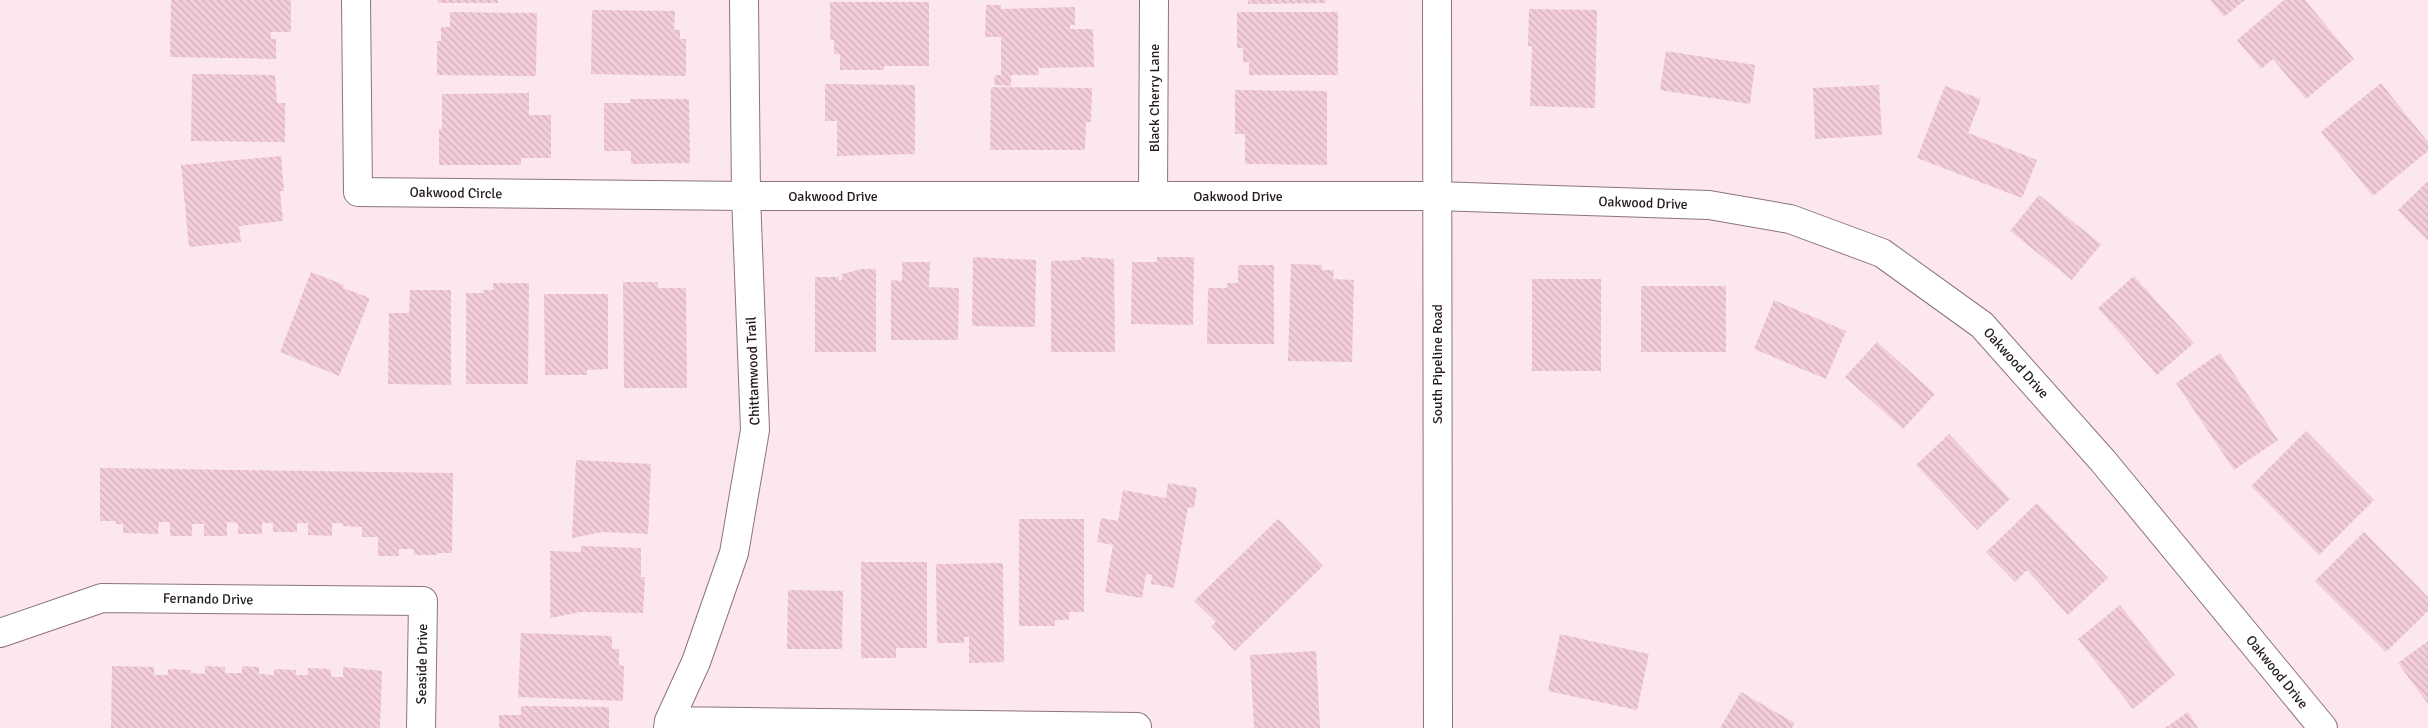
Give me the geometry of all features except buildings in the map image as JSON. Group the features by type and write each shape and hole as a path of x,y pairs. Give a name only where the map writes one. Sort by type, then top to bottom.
{"street":[{"name":"Oakwood Circle","path":"356,0 358,192 746,196"},
{"name":"Chittamwood Trail","path":"668,725 696,662 734,553 755,430 746,196 744,0"},
{"name":"Black Cherry Lane","path":"1154,0 1154,196"},
{"name":"South Pipeline Road","path":"1437,0 1438,728"},
{"name":"Oakwood Drive","path":"746,196 1436,196 1709,205 1790,219 1882,253 1982,325 2103,461 2323,728"},
{"name":"Fernando Drive","path":"0,633 102,598 422,601"},
{"name":"Seaside Drive","path":"421,728 422,601"},
{"path":"668,725 1137,727"}]}
